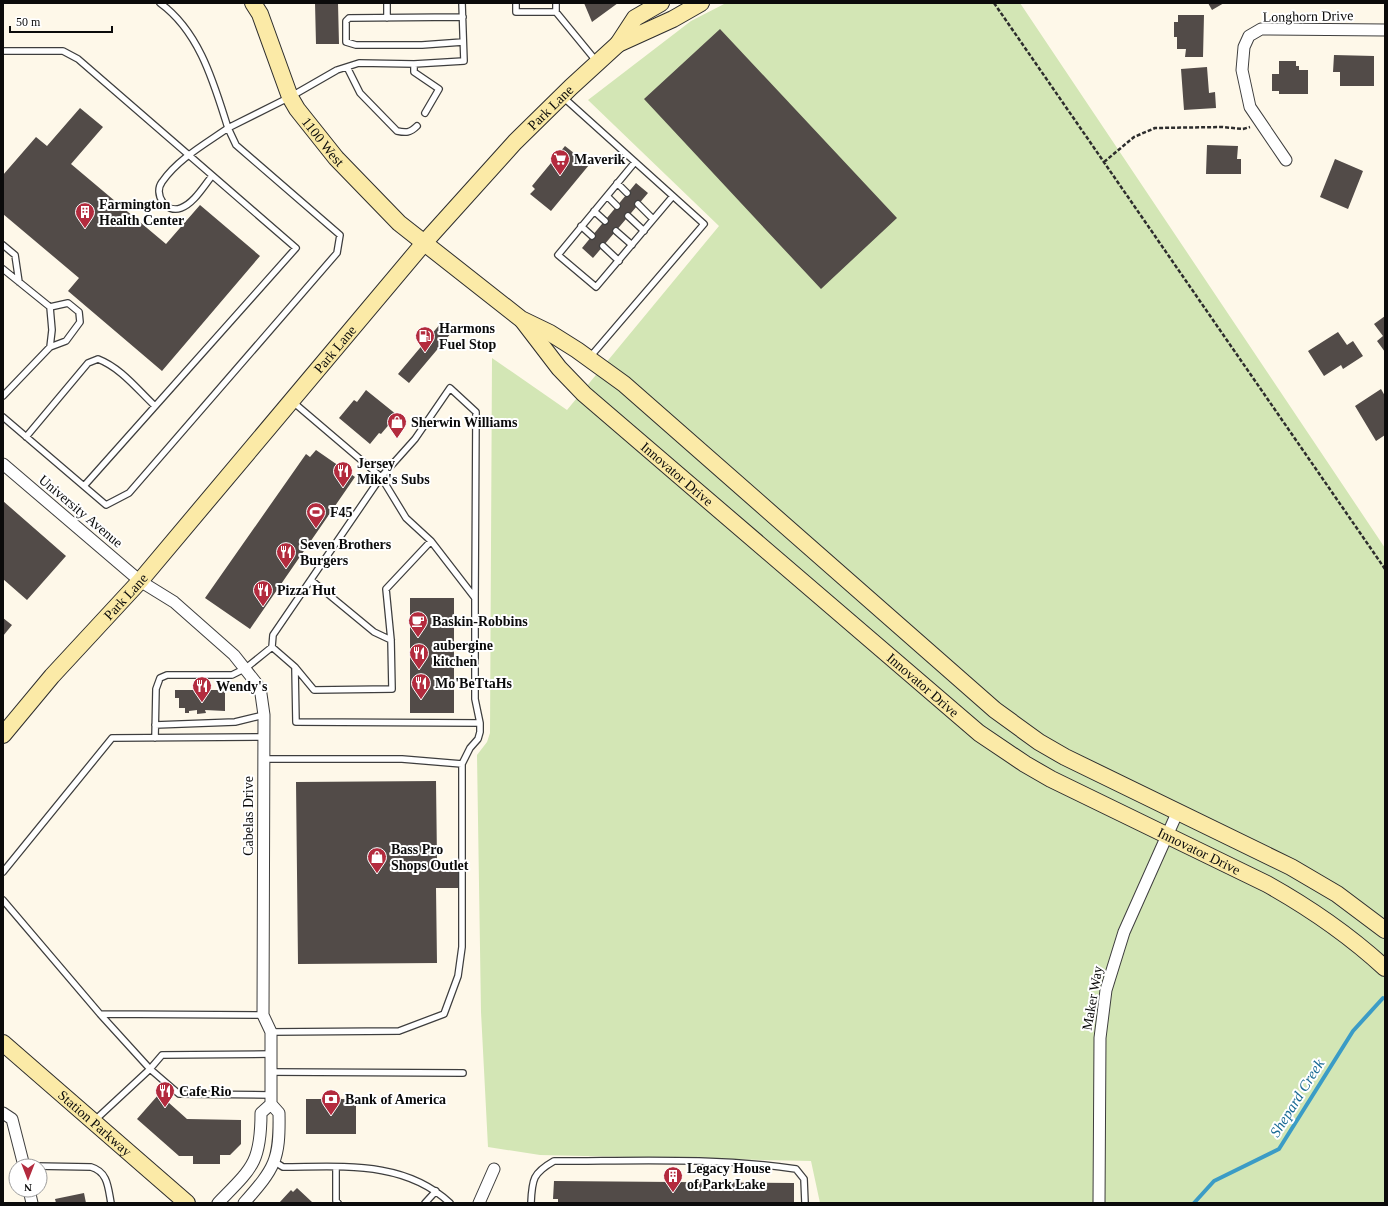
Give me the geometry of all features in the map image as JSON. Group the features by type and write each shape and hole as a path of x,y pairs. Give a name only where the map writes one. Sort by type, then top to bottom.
{"main road":[{"path":"618,44 635,18 661,3"},
{"name":"Park Lane","path":"3,735 52,676 140,581 424,243 515,142 561,96 618,44 673,20 701,3"},
{"name":"1100 West","path":"258,7 290,97 297,109 336,158 392,216 424,243"},
{"name":"Innovator Drive","path":"424,243 521,319 550,333 589,358 644,400 995,710 1032,737 1066,757 1178,811 1314,880 1362,912 1385,930"},
{"name":"Innovator Drive","path":"521,319 559,368 584,394 960,717 1000,748 1051,779 1290,897 1334,926 1385,968"},
{"name":"Station Parkway","path":"3,1043 187,1203"}],"street":[{"name":"Longhorn Drive","path":"1286,160 1250,107 1242,70 1244,48 1249,36 1261,29 1385,30"},
{"name":"University Avenue","path":"3,464 140,581"},
{"name":"Cabelas Drive","path":"140,581 174,602 234,654 246,668 261,694 264,715 263,1016 271,1032 271,1100 279,1113 279,1140 274,1162 262,1183 244,1203"},
{"name":"Maker Way","path":"1099,1203 1100,1038 1106,990 1124,932 1178,811"},
{"path":"218,1203 255,1160 260,1142 261,1113 271,1100"},
{"path":"3,1112 12,1119 22,1158"},
{"path":"479,1203 494,1169"}],"lane":[{"path":"3,417 106,505 129,493 337,253 340,235 236,145 228,128 211,75 191,36 168,9 160,3"},
{"path":"387,3 387,18"},
{"path":"212,176 189,204 179,209 170,209 163,203 158,194 161,183 188,155 228,128 290,97 337,70 359,63 414,64 464,61 462,3"},
{"path":"516,3 516,12 556,12"},
{"path":"556,3 556,12 598,63"},
{"path":"463,17 349,18 346,21 346,42 351,44 422,45 463,42"},
{"path":"3,51 62,51 78,59 296,248 84,486"},
{"path":"414,64 414,72 439,89 425,113"},
{"path":"347,67 360,93 397,131 405,133 412,132 417,126"},
{"path":"561,96 704,224 589,358"},
{"path":"635,162 558,255 596,287 673,196"},
{"path":"617,184 627,194"},
{"path":"607,196 617,206"},
{"path":"638,204 653,219"},
{"path":"594,212 605,221"},
{"path":"628,216 644,231"},
{"path":"581,226 592,236"},
{"path":"616,231 632,245"},
{"path":"3,245 15,255 19,282"},
{"path":"603,246 619,261"},
{"path":"3,268 50,306 68,303 79,312 80,322 66,341 50,347 3,396"},
{"path":"50,306 52,330 50,347"},
{"path":"26,437 88,363 98,359 110,364 155,406"},
{"path":"155,738 156,689 160,678 167,675 232,675 246,668 272,647 273,635 381,477 415,439 450,388 476,412 475,699 480,722 478,739 470,748 462,764 462,948 458,976 444,1014 399,1031 271,1032"},
{"path":"291,401 381,477 406,518 431,541 475,598"},
{"path":"272,647 295,667 314,690 392,689 391,640 386,589 431,541"},
{"path":"311,580 374,632 391,640"},
{"path":"295,667 296,722 480,722"},
{"path":"155,725 235,722 264,715"},
{"path":"3,872 112,738 264,737"},
{"path":"264,759 402,759 462,764"},
{"path":"3,900 100,1014 150,1069 179,1094 271,1100"},
{"path":"100,1014 263,1016"},
{"path":"93,1121 150,1069 162,1055 271,1054"},
{"path":"271,1072 463,1073"},
{"path":"531,1203 533,1181 539,1170 554,1161 687,1162 772,1166 796,1170 804,1180 805,1203"},
{"path":"274,1162 283,1166 371,1167 393,1172 418,1180 436,1191 450,1203"},
{"path":"48,1166 91,1166 98,1169 107,1181 111,1203"},
{"path":"336,1167 336,1201 338,1203"},
{"path":"425,1203 436,1191"}],"path":[{"path":"994,3 1385,569"},
{"path":"1104,162 1134,137 1155,128 1222,127 1243,129 1259,121"}],"green space":[{"path":"726,3 1020,3 1385,548 1385,1203 820,1203 811,1161 540,1155 488,1147 481,1012 477,755 487,742 490,733 492,358 567,410 719,226 588,100 691,21"}],"building":[{"path":"315,3 338,3 339,44 316,44"},
{"path":"584,3 618,3 592,22"},
{"path":"1208,3 1224,3 1212,10"},
{"path":"1178,15 1204,15 1203,57 1185,57 1186,49 1177,49 1177,37 1174,37 1174,22 1178,22"},
{"path":"720,29 897,218 821,289 644,99"},
{"path":"1334,55 1374,56 1374,86 1340,86 1340,72 1333,72"},
{"path":"1279,61 1296,61 1296,66 1299,66 1299,70 1308,70 1308,94 1279,94 1279,91 1272,91 1272,74 1279,74"},
{"path":"1207,67 1209,93 1215,92 1216,108 1184,110 1181,69"},
{"name":"Farmington Health Center","path":"80,108 103,127 71,164 166,244 200,205 260,256 162,371 68,291 79,278 3,214 3,175 36,137 47,146"},
{"path":"1207,145 1238,146 1237,159 1241,159 1241,174 1206,174"},
{"name":"Maverik","path":"565,146 589,165 551,211 530,194 535,189 532,186"},
{"path":"1335,159 1363,171 1348,209 1320,197"},
{"name":"Maverik","path":"636,183 648,193 593,258 582,248"},
{"path":"1385,316 1385,352 1377,341 1383,336 1374,324"},
{"name":"Harmons Fuel Stop","path":"441,323 452,332 409,383 398,374"},
{"path":"1338,332 1347,345 1353,341 1363,356 1343,369 1341,365 1324,376 1308,351"},
{"path":"1381,389 1385,396 1385,435 1376,441 1355,406"},
{"path":"366,390 397,415 381,434 379,433 370,444 339,418 354,400 357,402"},
{"path":"316,450 355,477 250,629 205,598 306,454 310,457"},
{"path":"3,501 66,556 27,600 3,579"},
{"path":"410,598 454,598 454,713 410,713"},
{"path":"3,618 12,625 3,636"},
{"name":"Wendy's","path":"175,690 225,690 225,711 205,710 206,713 197,714 197,710 185,713 185,708 179,708 179,698 175,698"},
{"name":"Bass Pro Shops Outlet","path":"436,781 437,861 458,861 458,888 436,888 437,963 298,964 296,782"},
{"path":"159,1094 187,1119 241,1120 241,1144 230,1155 220,1155 220,1164 193,1164 193,1156 179,1156 137,1119"},
{"name":"Bank of America","path":"306,1099 356,1099 356,1134 306,1134"},
{"name":"Legacy House of Park Lake","path":"554,1181 794,1183 794,1203 558,1203 558,1199 553,1199"},
{"path":"297,1188 312,1202 311,1203 279,1203 291,1190 293,1192"},
{"path":"84,1193 86,1203 56,1203 55,1199"}],"waterway":[{"name":"Shepard Creek","path":"1194,1203 1214,1181 1279,1149 1353,1031 1383,998"}],"place":[{"name":"Maverik","path":"560,176"},
{"name":"Farmington Health Center","path":"85,229"},
{"name":"Harmons Fuel Stop","path":"425,353"},
{"name":"Sherwin Williams","path":"397,439"},
{"name":"Jersey Mike's Subs","path":"343,488"},
{"name":"F45","path":"316,529"},
{"name":"Seven Brothers Burgers","path":"286,569"},
{"name":"Pizza Hut","path":"263,607"},
{"name":"Baskin-Robbins","path":"418,638"},
{"name":"aubergine kitchen","path":"419,670"},
{"name":"Mo'BeTtaHs","path":"421,700"},
{"name":"Wendy's","path":"202,703"},
{"name":"Bass Pro Shops Outlet","path":"377,874"},
{"name":"Cafe Rio","path":"165,1108"},
{"name":"Bank of America","path":"331,1116"},
{"name":"Legacy House of Park Lake","path":"673,1193"}]}
